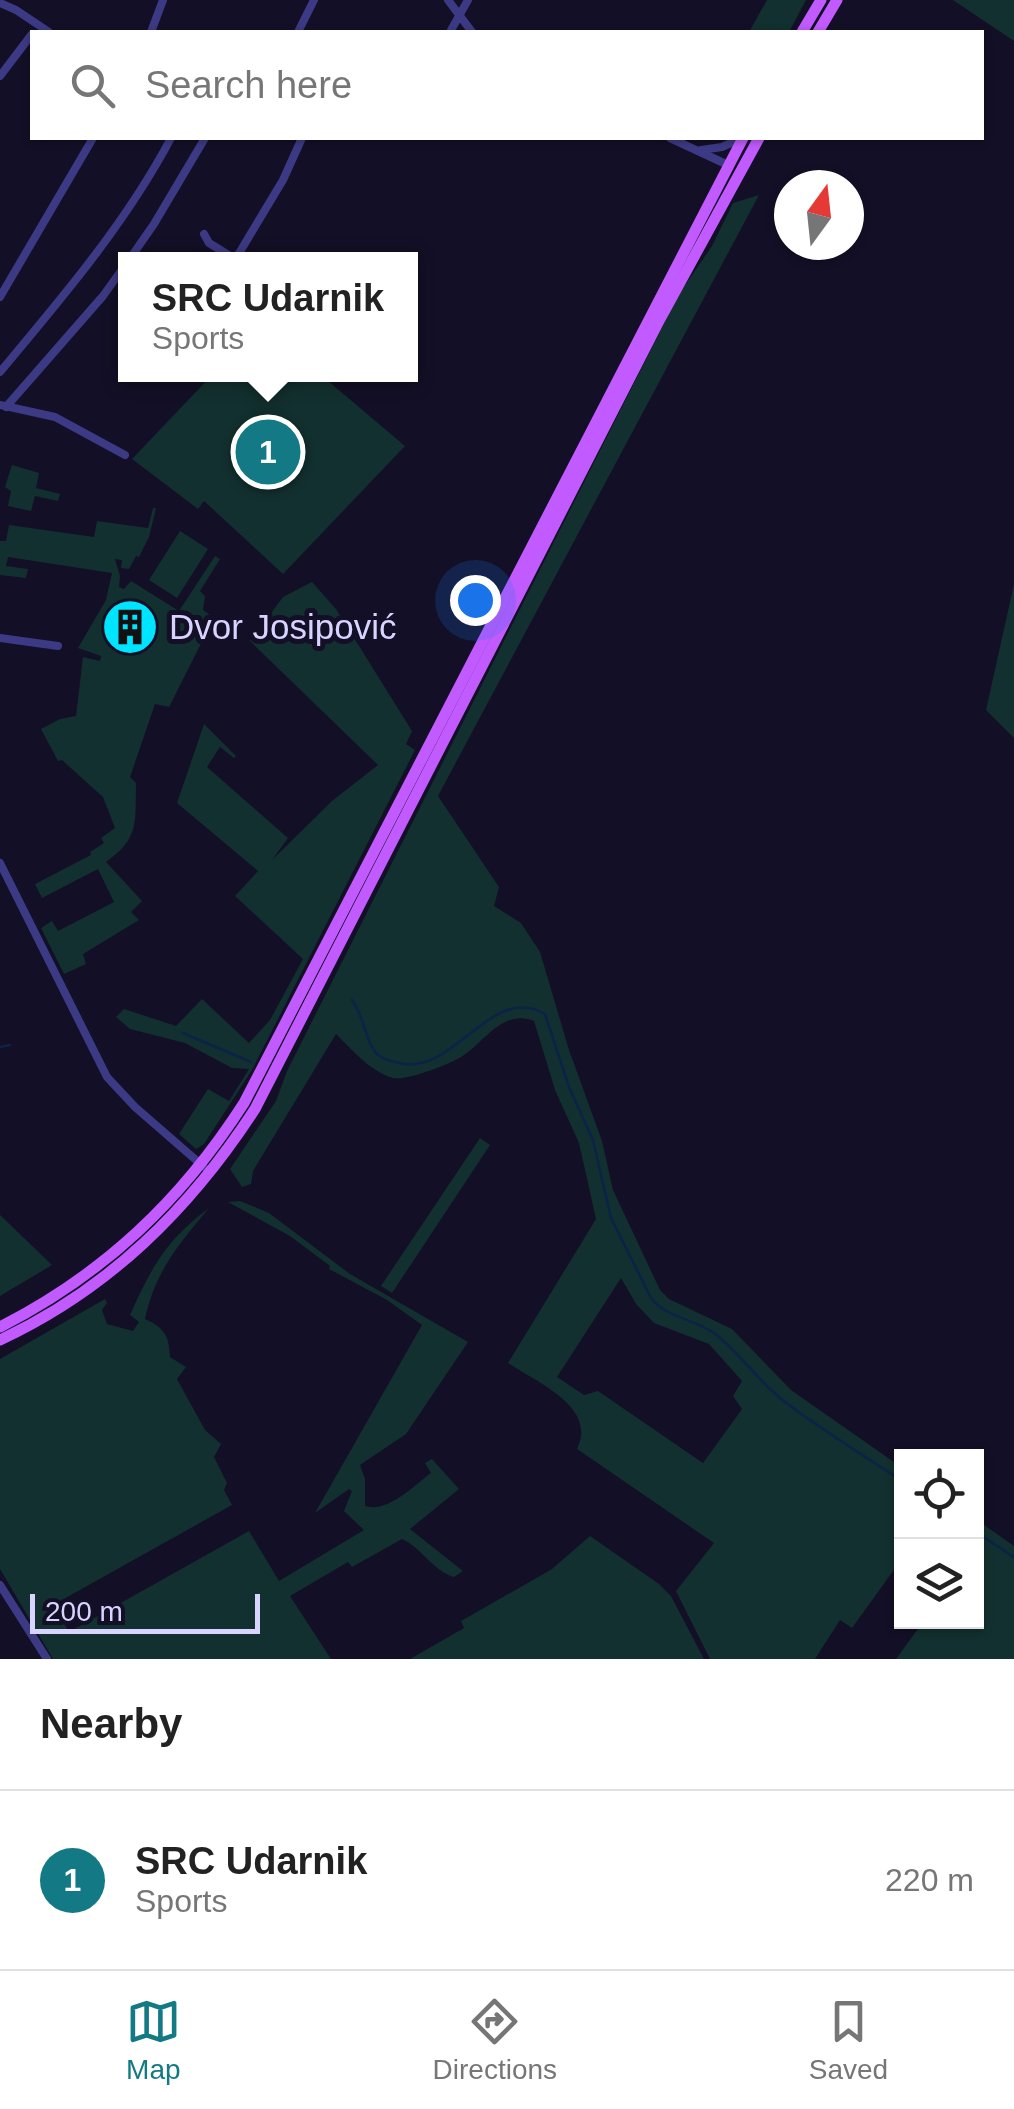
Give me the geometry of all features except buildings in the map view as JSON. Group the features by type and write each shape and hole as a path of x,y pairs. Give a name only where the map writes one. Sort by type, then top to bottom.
{"main road":[{"path":"803,30 821,0"},
{"path":"819,30 836,0"},
{"path":"0,1327 63,1292 106,1262 207,1169 269,1061 742,140"},
{"path":"0,1340 112,1272 167,1223 279,1066 660,319 758,140"}],"street":[{"path":"152,30 163,0"},
{"path":"299,30 314,0"},
{"path":"448,0 470,30"},
{"path":"451,30 468,0"},
{"path":"0,3 35,30"},
{"path":"0,76 30,37"},
{"path":"0,297 92,140"},
{"path":"0,372 97,253 170,140"},
{"path":"134,252 204,140"},
{"path":"239,252 301,140"},
{"path":"674,140 728,165"},
{"path":"696,150 722,148 739,140"},
{"path":"204,234 224,252"},
{"path":"3,406 118,275"},
{"path":"3,406 55,417 126,455"},
{"path":"0,638 58,646"},
{"path":"0,863 107,1077 134,1107 207,1169"},
{"path":"0,1584 47,1659"}],"green space":[{"path":"767,0 806,0 790,30 750,30"},
{"path":"953,0 1014,0 1014,41"},
{"path":"759,195 438,796 499,887 494,906 521,923 540,952 602,1141 613,1190 660,1290 669,1299 732,1329 791,1390 894,1462 894,1570 852,1628 840,1620 815,1659 710,1659 676,1591 714,1543 577,1449 581,1434 572,1408 548,1387 508,1363 596,1219 579,1143 555,1090 534,1021 523,1018 503,1023 455,1060 399,1078 370,1066 336,1034 253,1171 251,1184 242,1187 230,1169 276,1101 287,1071 679,294 712,246 733,203","holes":["621,1278 636,1304 654,1323 709,1344 742,1381 733,1396 742,1409 703,1463 598,1391 584,1395 557,1377"]},
{"path":"205,382 329,382 405,446 283,574 204,501 198,509 132,459"},
{"path":"12,465 39,473 36,488 60,494 58,501 35,496 31,511 8,506 11,491 5,487"},
{"path":"153,508 149,537 139,557 129,569 121,568 122,560 115,559 119,587 124,589 131,581 179,611 215,556 220,559 200,591 205,596 203,610 214,618 169,707 155,704 130,777 136,783 133,828 125,845 106,862 142,901 131,912 139,920 83,954 86,964 64,974 41,928 52,921 58,931 114,902 98,869 42,898 35,884 91,855 104,843 101,838 115,828 103,797 62,760 58,761 41,729 76,716 83,657 100,661 101,656 78,648 106,600 112,573 8,557 6,566 28,569 26,578 0,575 0,541 6,541 9,525 94,537 97,521 148,528"},
{"path":"180,531 208,549 177,598 149,580"},
{"path":"312,582 336,609 412,731 406,744 415,750 252,1070 204,1144 196,1149 179,1134 208,1089 229,1101 249,1069 232,1068 185,1043 130,1029 116,1017 124,1009 176,1026 202,999 249,1043 270,1020 303,959 235,896 258,871 177,803 204,724 236,756 220,747 207,767 288,838 272,860 332,801 378,765 250,641 283,597"},
{"path":"1014,584 1014,738 986,710"},
{"path":"480,1138 490,1145 392,1293 381,1286"},
{"path":"240,1201 269,1213 350,1274 468,1342 406,1434 360,1465 365,1479 365,1506 374,1507 400,1497 431,1473 425,1463 432,1459 459,1489 410,1529 463,1571 454,1577 447,1574 402,1539 352,1567 348,1562 290,1596 331,1659 53,1659 0,1569 0,1359 105,1299 102,1310 107,1324 133,1331 139,1322 130,1315 153,1269 181,1232 209,1208 161,1273 145,1319 167,1338 170,1357 186,1367 177,1379 205,1430 221,1444 214,1457 227,1483 224,1490 232,1505 53,1605 69,1632 249,1531 279,1581 364,1530 344,1511 352,1491 349,1489 315,1513 422,1325 387,1300 329,1269 290,1236 228,1202"},
{"path":"0,1215 52,1265 0,1296"},
{"path":"984,1525 1014,1546 1014,1659 896,1659 918,1629 984,1629"},
{"path":"590,1536 671,1596 704,1659 410,1659 464,1628 461,1621 552,1569"}],"waterway":[{"path":"352,1000 374,1050 399,1063 419,1064 437,1057 507,1010 525,1007 545,1014 569,1087 593,1140 611,1218 651,1298 665,1310 718,1336 785,1402 894,1476"},
{"path":"183,1033 251,1062"},
{"path":"0,1047 10,1045"},
{"path":"984,1537 1014,1557"}],"place":[{"name":"SRC Udarnik","path":"268,452"},
{"name":"Dvor Josipović","path":"130,627"}]}
